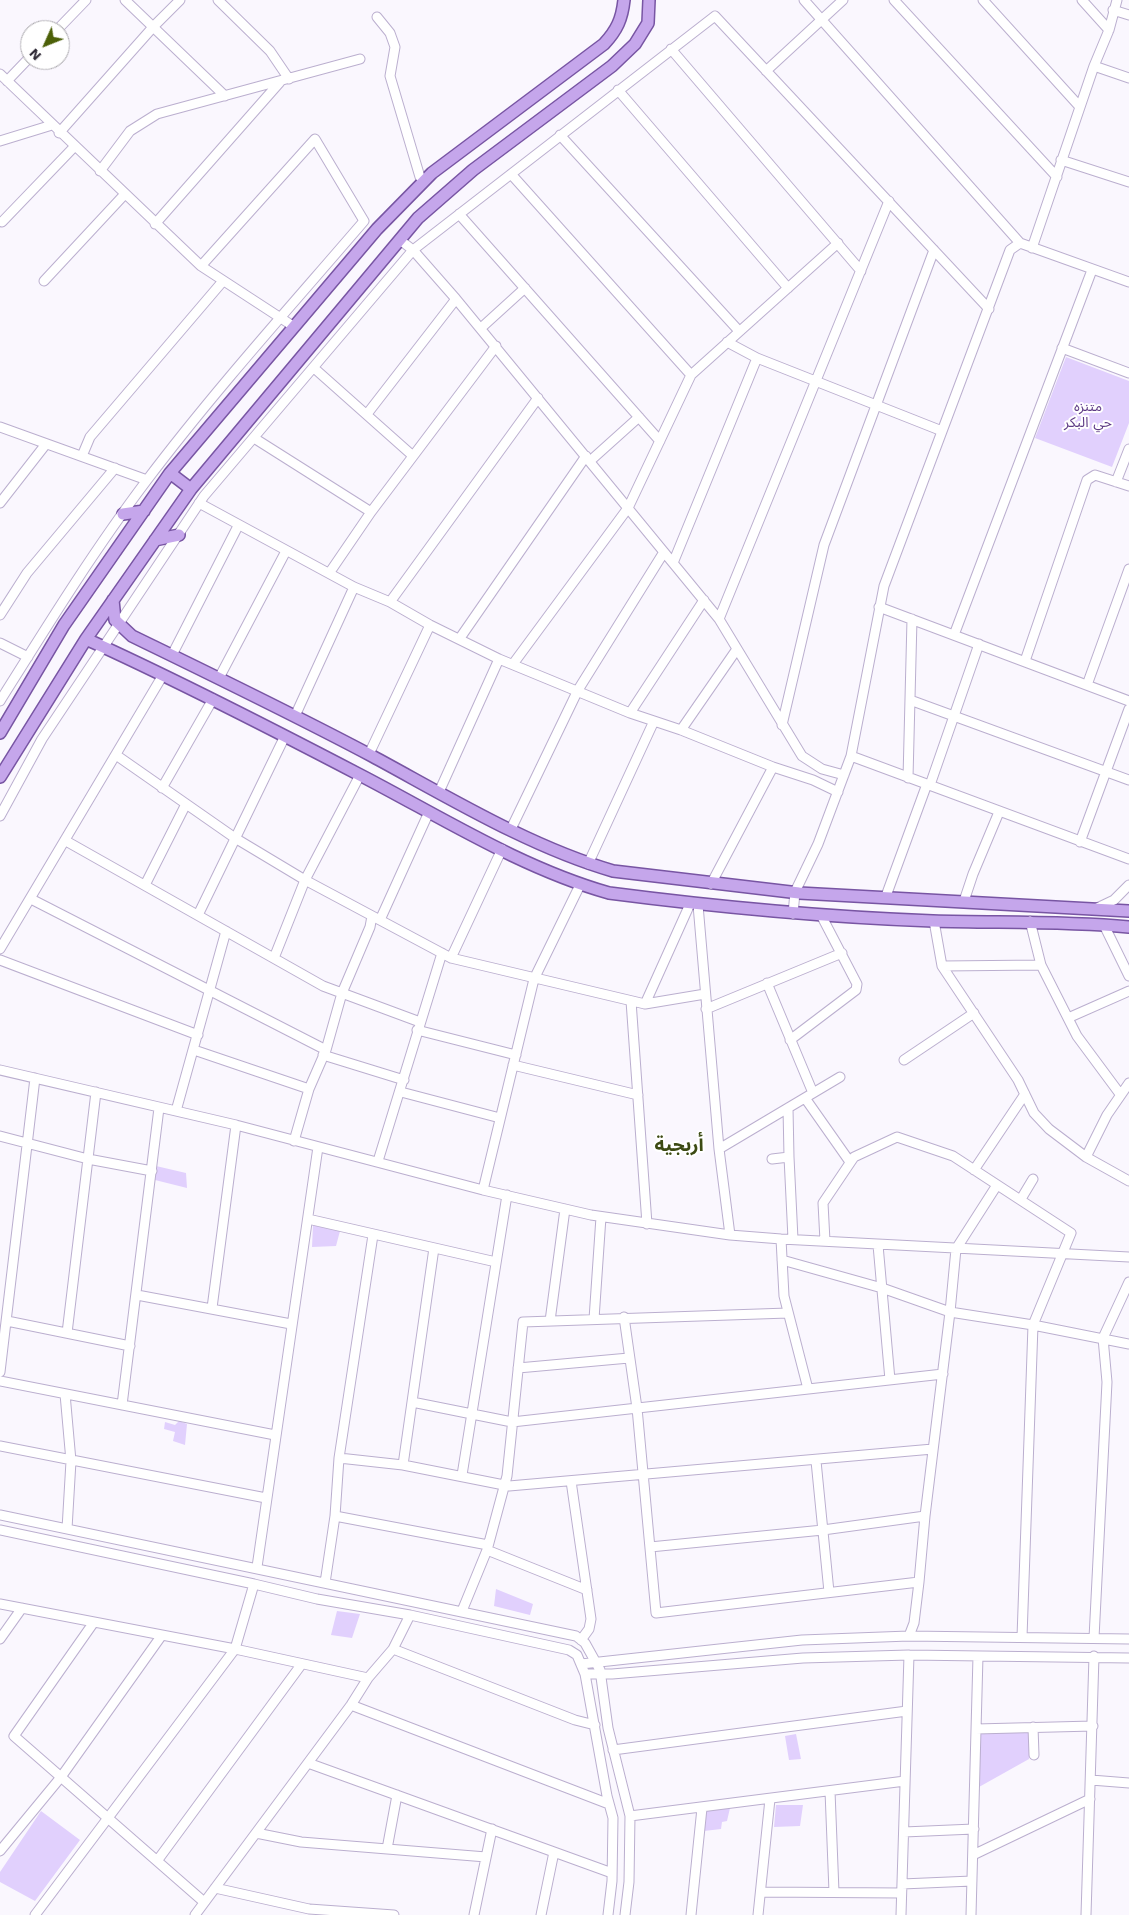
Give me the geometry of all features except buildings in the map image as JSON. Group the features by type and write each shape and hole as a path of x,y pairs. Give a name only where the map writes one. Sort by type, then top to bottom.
{"main road":[{"path":"0,733 64,625 170,473 293,326 377,229 432,173 604,44 616,31 622,17 624,0"},
{"path":"0,777 86,639 191,489 400,240 446,192 612,66 636,44 648,23 649,0"},
{"path":"170,473 191,489"},
{"path":"123,514 144,511"},
{"path":"155,540 179,534"},
{"path":"113,600 113,611 118,624 132,636 295,716 511,829 588,864 613,872 796,892 1129,911"},
{"path":"86,639 149,668 285,736 502,849 580,885 609,893 793,914 934,921 1030,921 1129,927"},
{"path":"149,668 158,649"}],"street":[{"path":"67,20 86,0"},
{"path":"125,0 225,96"},
{"path":"59,133 154,26 180,0"},
{"path":"218,0 270,51 289,79"},
{"path":"804,0 1020,243 1129,282"},
{"path":"766,71 843,0"},
{"path":"894,0 1057,177"},
{"path":"982,0 1080,107"},
{"path":"1082,0 1109,30"},
{"path":"1032,248 1094,66 1109,30 1117,0"},
{"path":"1113,10 1129,15"},
{"path":"0,816 42,739 199,503 413,250 715,16 989,309"},
{"path":"377,17 390,34 395,47 390,76 420,177"},
{"path":"671,49 861,270"},
{"path":"100,170 120,142 141,123 157,114 360,59"},
{"path":"20,64 3,77 59,133 201,266 293,326"},
{"path":"1094,66 1129,78"},
{"path":"154,224 280,82"},
{"path":"618,90 788,288"},
{"path":"0,141 52,126"},
{"path":"560,135 739,331"},
{"path":"0,701 146,480 280,318 364,221 315,139 201,266"},
{"path":"2,222 74,147"},
{"path":"1061,160 1129,182"},
{"path":"511,174 691,375"},
{"path":"44,281 124,195"},
{"path":"719,618 889,202"},
{"path":"459,214 660,441"},
{"path":"400,240 413,250 481,328 719,618 802,756 808,762 844,775"},
{"path":"513,664 628,508 691,375 838,243"},
{"path":"793,914 796,892 818,844 851,756 884,586 1010,250 1020,243"},
{"path":"782,725 824,545 934,250"},
{"path":"954,635 1092,270"},
{"path":"82,456 90,437 223,281"},
{"path":"481,328 525,288"},
{"path":"368,414 456,299"},
{"path":"727,342 756,358 817,380 942,431"},
{"path":"330,572 371,512 496,346"},
{"path":"1062,348 1129,373"},
{"path":"673,563 756,358"},
{"path":"314,368 413,456"},
{"path":"390,602 538,398"},
{"path":"460,638 588,458 638,417"},
{"path":"0,427 146,480"},
{"path":"254,438 371,512"},
{"path":"0,503 46,444"},
{"path":"1116,482 1129,449"},
{"path":"0,615 27,573 115,468"},
{"path":"1025,661 1087,480 1095,475 1129,486"},
{"path":"199,503 238,526 330,572 354,587 390,602 430,626 460,638 499,659 630,713 681,730 773,767 813,780 838,792"},
{"path":"172,655 238,526"},
{"path":"219,678 286,551"},
{"path":"511,829 578,690 664,552"},
{"path":"1087,685 1129,569"},
{"path":"295,716 354,587"},
{"path":"630,713 704,600"},
{"path":"880,607 1129,701"},
{"path":"908,778 912,619"},
{"path":"369,754 430,626"},
{"path":"0,643 28,657"},
{"path":"886,896 955,717 979,644"},
{"path":"681,730 737,649"},
{"path":"439,792 499,659"},
{"path":"0,949 66,841 163,675"},
{"path":"162,788 213,700"},
{"path":"910,700 1129,780"},
{"path":"1080,842 1129,709"},
{"path":"588,864 654,721"},
{"path":"198,915 285,736"},
{"path":"116,754 235,838 305,880 451,958 645,1004 705,994"},
{"path":"851,756 1129,859"},
{"path":"711,884 773,767"},
{"path":"274,958 305,880 360,775"},
{"path":"145,885 186,804"},
{"path":"294,1140 309,1089 324,1052 342,993 370,927 429,812"},
{"path":"964,901 973,874 999,812"},
{"path":"66,841 323,986 419,1026 516,1055"},
{"path":"451,958 502,849"},
{"path":"483,1190 534,979 580,885"},
{"path":"1095,909 1114,900 1129,885"},
{"path":"31,899 324,1052 404,1080"},
{"path":"694,904 705,994 719,1149 730,1234"},
{"path":"645,1004 694,904"},
{"path":"790,1040 856,990 857,984 821,916"},
{"path":"934,921 942,966 1018,1080 1034,1113 1049,1129 1086,1157 1129,1181"},
{"path":"1030,921 1041,965 1077,1036 1120,1094"},
{"path":"1104,925 1129,976"},
{"path":"176,1111 226,931"},
{"path":"378,1161 401,1092 442,953"},
{"path":"706,1008 842,953"},
{"path":"0,961 198,1035"},
{"path":"942,966 1041,965"},
{"path":"767,984 790,1040 809,1095 850,1162"},
{"path":"1068,1018 1129,991"},
{"path":"631,1001 647,1224"},
{"path":"904,1060 974,1013"},
{"path":"194,1050 309,1089"},
{"path":"513,1065 638,1095"},
{"path":"0,1070 159,1108 236,1124 318,1148 378,1161 507,1196 601,1217 781,1239 1129,1257"},
{"path":"719,1149 840,1077"},
{"path":"0,1372 35,1078"},
{"path":"1086,1157 1120,1094 1129,1083"},
{"path":"67,1333 96,1092"},
{"path":"401,1092 500,1118"},
{"path":"974,1170 1025,1094"},
{"path":"122,1406 159,1108"},
{"path":"788,1108 792,1239"},
{"path":"212,1308 236,1124"},
{"path":"0,1136 88,1159 152,1171"},
{"path":"825,1241 823,1203 850,1162 854,1157 897,1137 953,1156 1071,1233 1033,1325 1022,1637"},
{"path":"256,1567 318,1148"},
{"path":"772,1159 789,1157"},
{"path":"1020,1200 1033,1178"},
{"path":"909,1636 914,1623 919,1582 956,1249 997,1185"},
{"path":"462,1475 507,1196"},
{"path":"550,1321 565,1209"},
{"path":"594,1319 601,1217"},
{"path":"308,1219 496,1262"},
{"path":"325,1583 335,1516 339,1458 373,1235"},
{"path":"781,1239 784,1296 808,1389"},
{"path":"878,1245 890,1380"},
{"path":"403,1465 434,1248"},
{"path":"782,1260 882,1288 950,1312 1033,1325 1129,1344"},
{"path":"1094,1638 1107,1382 1102,1338 1129,1282"},
{"path":"137,1295 291,1324"},
{"path":"462,1612 487,1548 504,1485 523,1322 788,1313"},
{"path":"624,1318 644,1474 656,1613 919,1582"},
{"path":"7,1321 130,1346"},
{"path":"518,1368 630,1358"},
{"path":"412,1402 512,1422 943,1374"},
{"path":"0,1381 275,1435"},
{"path":"65,1394 71,1461 67,1529"},
{"path":"0,1446 266,1498"},
{"path":"339,1458 403,1465 462,1475 504,1485 816,1461 933,1449"},
{"path":"816,1461 829,1592"},
{"path":"571,1481 591,1620 589,1629 581,1640"},
{"path":"0,1515 256,1567 576,1636 585,1642 596,1661 600,1674 613,1750 630,1816 629,1882 625,1915"},
{"path":"335,1516 487,1548 587,1590"},
{"path":"650,1547 823,1530 925,1516"},
{"path":"0,1530 317,1599 410,1615 570,1650 577,1655 585,1674 613,1818 612,1873 608,1915"},
{"path":"105,1552 106,1537"},
{"path":"35,1915 235,1649 254,1584"},
{"path":"0,1604 235,1649 301,1665 368,1678"},
{"path":"437,1621 441,1607"},
{"path":"0,1639 22,1608"},
{"path":"195,1915 351,1705 368,1678 393,1649 410,1615"},
{"path":"94,1622 14,1736 204,1902"},
{"path":"0,1851 61,1777 162,1635"},
{"path":"581,1664 802,1640 909,1636 1129,1639"},
{"path":"393,1649 575,1720 595,1725"},
{"path":"585,1674 803,1658 909,1655 1094,1656 1129,1658"},
{"path":"901,1915 909,1655"},
{"path":"971,1915 978,1656"},
{"path":"1086,1915 1094,1656"},
{"path":"156,1861 301,1665"},
{"path":"351,1705 609,1804"},
{"path":"613,1750 907,1711"},
{"path":"976,1729 1093,1726"},
{"path":"1033,1727 1034,1755"},
{"path":"308,1763 612,1873"},
{"path":"1091,1780 1129,1783"},
{"path":"630,1816 905,1781"},
{"path":"830,1791 834,1892"},
{"path":"386,1849 397,1795"},
{"path":"758,1915 770,1799"},
{"path":"973,1855 1090,1799"},
{"path":"691,1915 702,1808"},
{"path":"904,1832 974,1829"},
{"path":"474,1915 492,1830"},
{"path":"256,1834 300,1842 486,1857"},
{"path":"542,1915 554,1852"},
{"path":"761,1892 834,1892 902,1889 972,1881"},
{"path":"215,1888 309,1909 394,1915"}],"green space":[{"name":"متنزه حي البكر","path":"1066,357 1129,381 1129,423 1112,467 1035,438"},
{"path":"156,1166 186,1173 187,1188 155,1180"},
{"path":"313,1225 340,1231 336,1246 312,1247"},
{"path":"179,1421 187,1424 185,1445 173,1441 175,1432 164,1429 165,1422 175,1425"},
{"path":"496,1589 533,1604 530,1615 494,1606"},
{"path":"337,1611 360,1614 352,1638 331,1635"},
{"path":"1029,1731 1029,1759 979,1787 979,1732"},
{"path":"796,1734 801,1759 789,1760 785,1736"},
{"path":"776,1805 803,1805 800,1826 774,1827"},
{"path":"730,1808 727,1821 722,1822 721,1829 704,1831 705,1811"},
{"path":"41,1811 80,1840 35,1901 0,1882 0,1872"}],"district":[{"name":"أربجية","path":"679,1145"}]}
